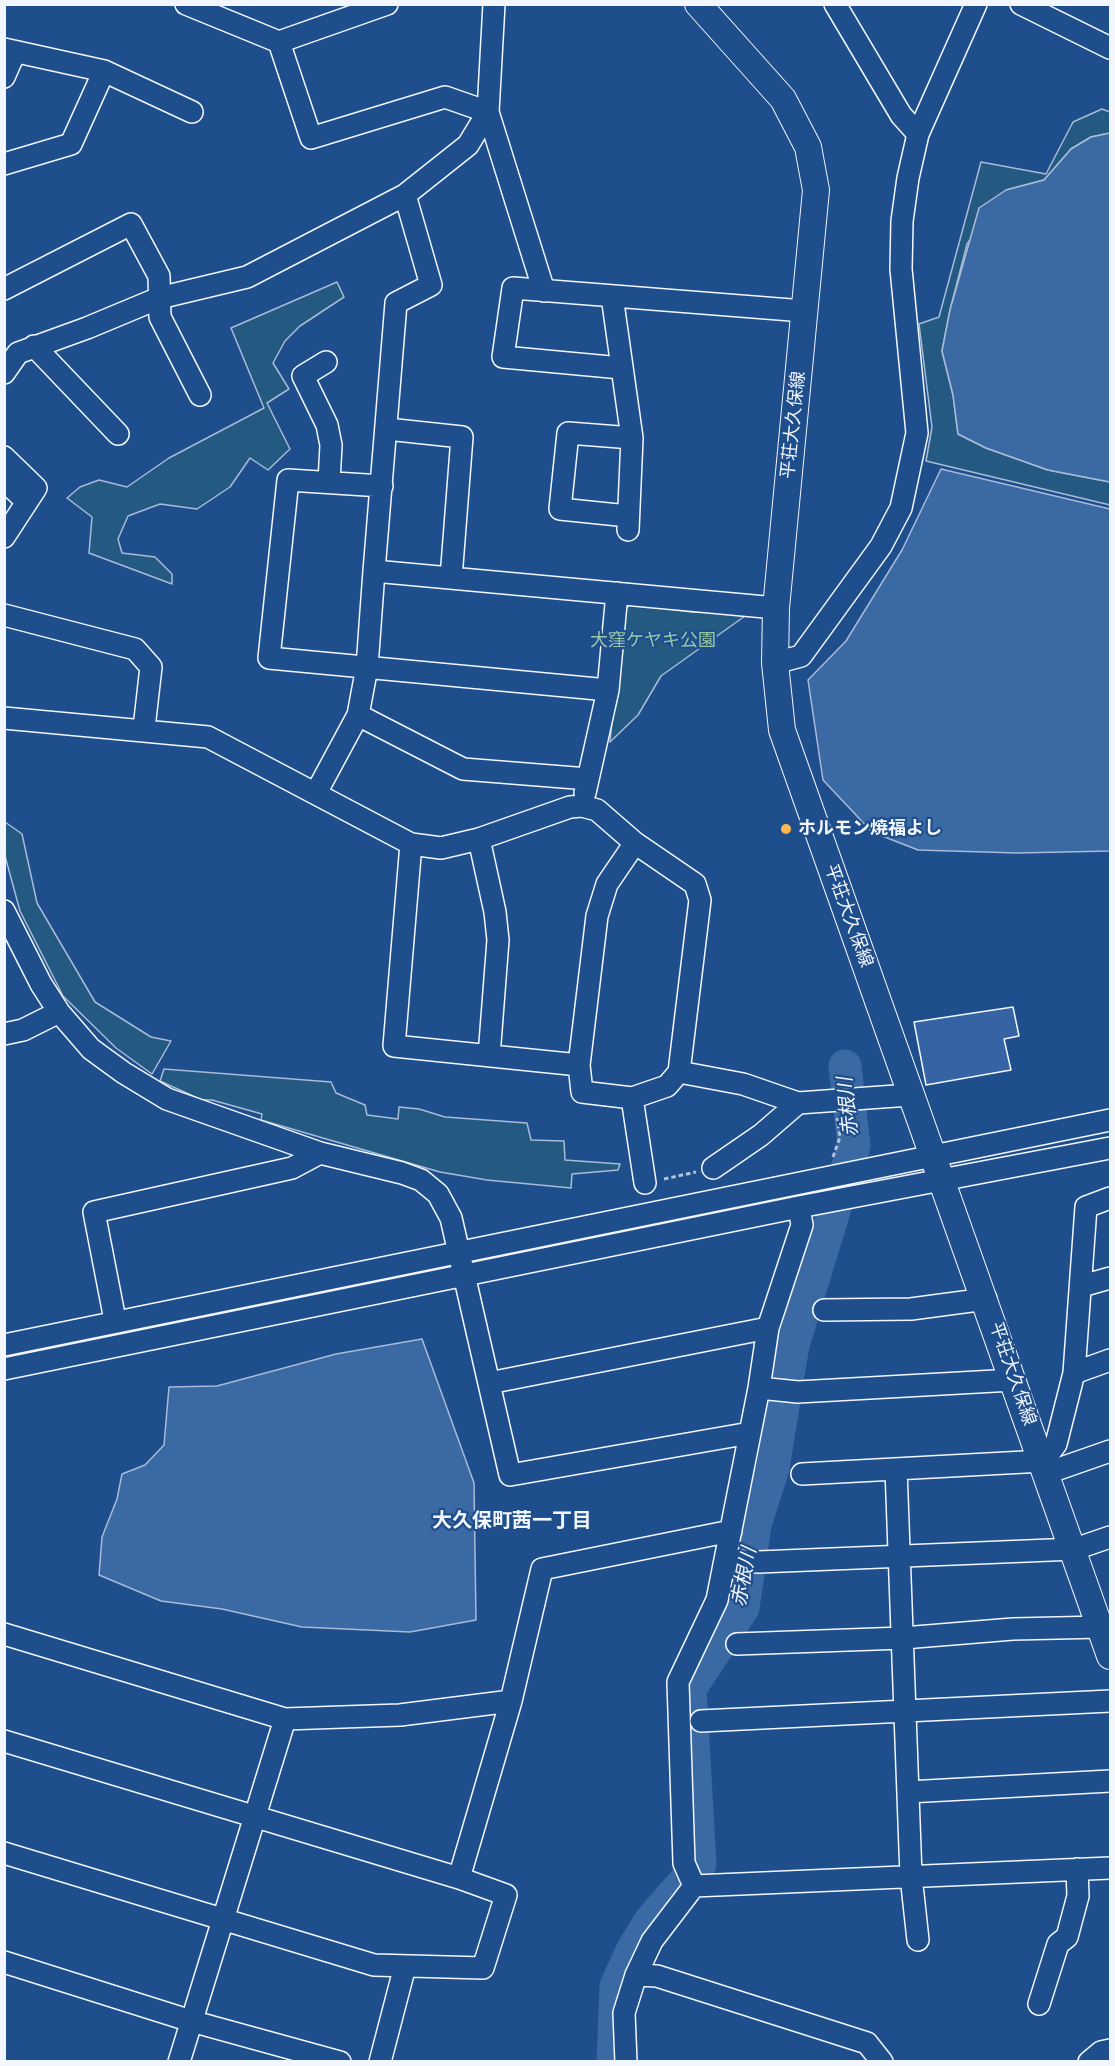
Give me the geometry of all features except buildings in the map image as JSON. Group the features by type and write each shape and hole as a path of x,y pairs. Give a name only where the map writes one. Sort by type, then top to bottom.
{"main road":[{"name":"平荘大久保線","path":"698,4 783,99 808,147 816,190 776,608 775,663 782,730 910,1095 986,1299 1074,1550 1106,1626 1110,1656"}],"street":[{"path":"186,4 279,42 387,4"},
{"path":"494,4 488,112 544,291"},
{"path":"835,4 901,114 918,134"},
{"path":"1021,4 1110,48"},
{"path":"775,663 801,656 881,546 901,507 917,433 901,269 902,221 918,134 967,7"},
{"path":"279,42 311,138 445,97 488,112"},
{"path":"4,77 10,51 104,71 192,112"},
{"path":"4,164 71,144 104,71"},
{"path":"4,373 18,353 159,298 247,277 405,195 468,145 488,112"},
{"path":"316,793 358,715 367,668 396,303 431,285 405,195"},
{"path":"4,289 131,224 159,276 160,317 200,395"},
{"path":"621,368 503,357 513,288 804,311"},
{"path":"612,296 632,438 628,523 560,509 568,433 632,438"},
{"path":"34,346 118,434"},
{"path":"326,362 303,376 327,425 331,445 329,482"},
{"path":"387,429 462,436 451,578"},
{"path":"4,457 36,488 4,537"},
{"path":"4,480 27,502"},
{"path":"382,486 288,480 269,658 608,690"},
{"path":"374,571 776,608"},
{"path":"582,806 608,690 616,593"},
{"path":"4,615 135,649 151,667 144,728"},
{"path":"358,715 463,769 588,779"},
{"path":"4,718 144,728 208,736 411,843 441,848 479,839 570,807 582,806 597,810 635,843 695,884 700,900 679,1072 667,1086 632,1098 582,1092 579,1065 597,916 607,884 635,843"},
{"path":"479,839 495,912 498,940 489,1056"},
{"path":"411,843 394,1046 579,1065"},
{"path":"4,911 41,984 59,1012 91,1049 167,1099 320,1153 402,1173 421,1180 438,1194 451,1218 460,1252 510,1475 750,1433"},
{"path":"4,1034 23,1029 59,1012"},
{"path":"679,1072 743,1084 798,1103 910,1095"},
{"path":"632,1098 645,1183"},
{"path":"713,1168 761,1135 798,1103"},
{"path":"4,1344 933,1154 1110,1120"},
{"path":"4,1369 799,1208 1110,1148"},
{"path":"115,1320 94,1212 292,1168 320,1153"},
{"path":"1045,1467 1056,1444 1074,1372 1086,1207 1110,1198"},
{"path":"694,1886 684,1863 678,1682 717,1600 759,1388 768,1328 802,1225 799,1208"},
{"path":"1082,1286 1110,1278"},
{"path":"824,1310 910,1309 986,1299"},
{"path":"489,1383 768,1328"},
{"path":"1074,1372 1110,1359"},
{"path":"759,1388 798,1392 1013,1380"},
{"path":"802,1474 896,1469 1045,1467 1110,1451"},
{"path":"896,1469 897,1556 903,1638 911,1876 918,1940"},
{"path":"459,1878 511,1701 542,1569 731,1532"},
{"path":"725,1560 759,1562 1074,1550 1110,1537"},
{"path":"737,1644 903,1638 1014,1629 1106,1626"},
{"path":"4,1634 285,1719 400,1715 511,1701"},
{"path":"701,1721 1110,1701"},
{"path":"179,2061 285,1719"},
{"path":"4,1740 255,1815 459,1878 506,1895 483,1968 374,1965 4,1853"},
{"path":"908,1792 1110,1781"},
{"path":"626,2061 624,2013 636,1975 652,1941 694,1886 1110,1868"},
{"path":"1040,2004 1058,1944 1067,1937 1078,1896 1077,1869"},
{"path":"4,1962 191,2021 340,2061"},
{"path":"380,2061 405,1966"},
{"path":"636,1975 657,1976 867,2043 882,2061"},
{"path":"1089,2061 1101,2052 1110,2049"}],"path":[{"path":"832,1158 840,1137 834,1101"},
{"path":"645,1183 713,1168"}],"green space":[{"path":"1102,109 1110,112 1110,133 1091,137 1071,149 1044,180 1006,190 967,244 942,351 953,395 958,434 986,448 1048,470 1110,482 1110,505 926,461 932,427 919,324 939,317 981,162 1046,174 1073,122"},
{"path":"337,282 344,297 300,326 285,341 273,363 289,389 267,403 290,449 268,470 250,458 230,487 197,509 160,504 128,516 118,539 122,553 155,557 172,574 172,584 89,553 92,517 67,498 80,487 99,480 127,487 169,458 264,408 231,328"},
{"name":"大窪ケヤキ公園","path":"630,604 692,612 735,613 745,616 661,676 638,715 610,742 623,612"},
{"path":"5,822 22,834 37,903 95,1002 151,1037 171,1041 152,1074 116,1048 63,996 20,911 5,856"},
{"path":"164,1069 331,1082 336,1093 365,1105 367,1115 398,1119 399,1107 419,1109 445,1117 527,1123 531,1140 564,1141 565,1160 620,1164 618,1170 572,1174 571,1188 487,1180 440,1172 261,1120 262,1114 212,1100 202,1100 160,1081"}],"shaded area":[{"path":"1110,133 1110,482 1048,470 986,448 958,434 953,395 942,351 950,310 979,208 1006,190 1044,180 1071,149 1091,137"},
{"path":"941,469 1110,509 1110,851 1017,853 918,850 872,832 823,780 808,680 846,641 902,550"},
{"path":"422,1339 474,1483 476,1620 410,1632 302,1627 222,1609 161,1601 99,1575 102,1537 117,1499 122,1474 145,1465 164,1445 169,1387 217,1386 336,1354"}],"waterway":[{"name":"赤根川","path":"613,2062 616,1986 633,1949 650,1921 700,1864 690,1689 743,1608 755,1525 773,1468 793,1345 854,1146 845,1066"}],"place":[{"name":"ホルモン焼福よし","path":"786,829"}],"district":[{"name":"大久保町茜一丁目","path":"512,1522"}]}
